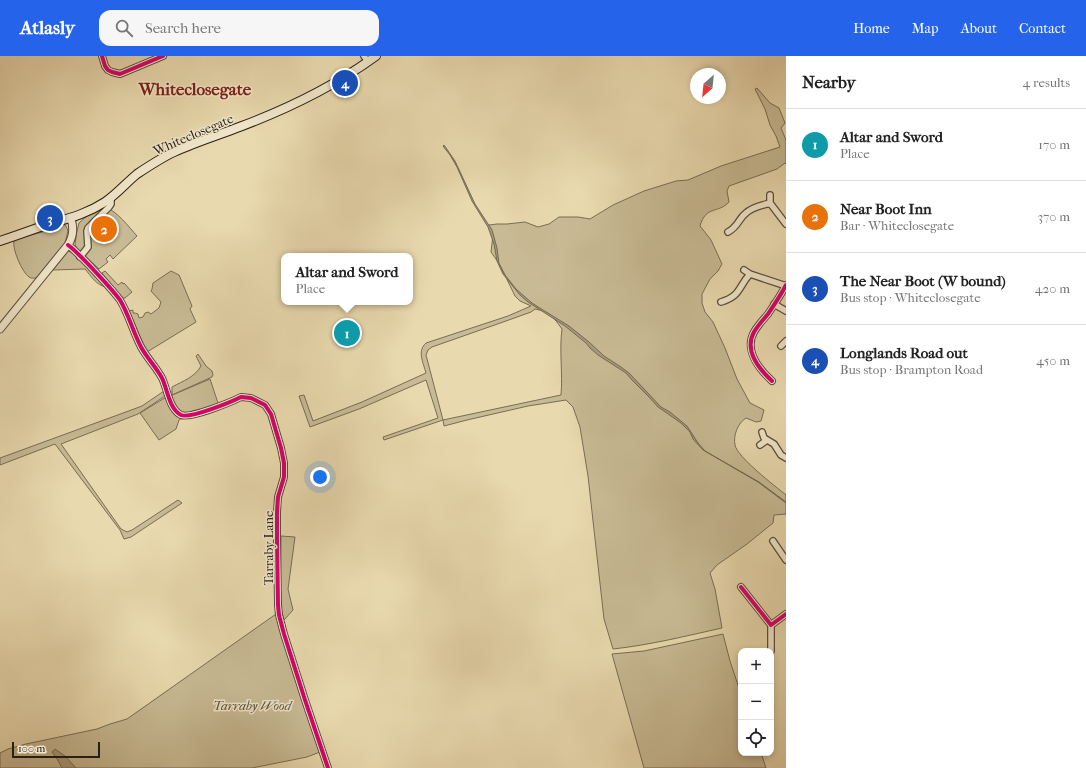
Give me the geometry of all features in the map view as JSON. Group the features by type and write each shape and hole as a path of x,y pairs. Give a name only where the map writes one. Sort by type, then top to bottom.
{"main road":[{"name":"Whiteclosegate","path":"0,240 71,219 88,212 111,198 137,175 156,161 199,141 276,112 334,82 366,59 376,56"}],"street":[{"path":"102,56 108,70 120,74 163,56"},
{"path":"770,195 770,203 786,224"},
{"path":"80,256 88,247 88,228 109,207 111,204 111,198"},
{"path":"727,232 734,228 749,210 770,203"},
{"path":"0,329 68,245 72,231 71,219"},
{"name":"Tarraby Lane","path":"68,245 99,275 119,299 141,347 162,378 169,400 177,412 182,416 188,416 241,397 247,397 265,405 271,414 281,448 284,469 284,477 278,497 277,512 277,582 279,615 328,768"},
{"path":"744,270 750,274 786,285 754,331 751,343 753,355 758,365 772,381"},
{"path":"721,302 729,300 734,296 750,274"},
{"path":"774,304 786,311"},
{"path":"781,346 786,341"},
{"path":"762,432 764,438 774,444 781,455 786,458"},
{"path":"760,445 767,440"},
{"path":"773,541 786,560"},
{"path":"741,587 771,625 771,648"},
{"path":"771,625 786,614"}],"green space":[{"path":"757,88 770,103 779,108 785,123 781,128 786,140 786,164 785,163 777,169 729,186 727,191 729,202 721,208 709,212 703,219 700,226 711,240 722,264 718,271 710,279 702,294 702,303 705,312 713,322 737,379 750,403 764,410 761,421 756,422 746,418 738,426 735,433 735,445 742,457 749,464 786,495 786,514 774,515 773,523 717,565 710,573 715,589 722,628 654,643 613,649 604,619 588,476 580,427 573,407 566,400 528,406 444,426 443,420 384,440 383,437 438,418 426,380 359,409 310,427 299,396 304,395 313,421 362,402 426,373 421,353 423,346 426,343 508,316 531,306 520,301 515,296 500,265 491,252 493,235 489,225 525,222 538,227 549,224 559,217 578,217 590,219 613,205 644,191 676,181 688,180 721,166 780,147 770,125 765,109 755,89","holes":["535,309 540,310 548,313 562,329 561,395 443,420 426,355 428,350 432,347 531,312"]},
{"path":"105,207 114,212 137,236 113,259 110,255 106,259 108,262 99,269 76,247 75,244 79,223 87,216"},
{"path":"63,224 66,226 68,231 65,243 38,277 29,277 23,270 18,260 14,241 16,239 46,231"},
{"path":"68,251 87,266 106,287 97,282 85,269 53,270"},
{"path":"105,271 118,285 122,282 123,284 124,283 132,292 125,298 122,298 102,273"},
{"path":"171,271 179,275 192,306 190,309 196,322 147,352 129,311 133,310 133,313 138,314 139,318 143,317 145,313 148,312 151,314 159,308 161,302 151,291 153,283"},
{"path":"198,354 206,366 212,371 212,377 172,395 172,387 192,376 201,366 196,356"},
{"path":"210,379 218,403 207,409 186,415 179,420 176,429 159,440 140,413 163,399"},
{"path":"164,391 165,396 138,414 61,444 121,529 127,532 178,500 182,503 131,537 124,539 120,530 55,444 0,465 0,458 142,406"},
{"path":"281,536 295,537 288,589 293,610 284,620 280,604"},
{"name":"Tarraby Wood","path":"276,614 320,752 307,757 252,768 0,768 0,753 8,749 97,729 127,719"},
{"path":"723,634 738,685 738,756 762,756 766,768 644,768 612,654 644,651"}],"shaded area":[{"path":"444,145 455,161 475,204 492,230 497,248 499,264 505,275 516,289 532,303 569,326 604,356 629,373 661,407 670,412 687,426 705,451 759,482 786,503 758,482 703,450 693,439 690,432 681,423 658,407 626,373 598,355 565,326 528,302 520,295 503,274 497,261 494,244 488,227 472,201 457,167 443,146"},
{"path":"55,749 65,756 76,768 62,768 52,752"}],"cycle path":[{"path":"102,56 108,70 120,74 163,56"},
{"path":"68,245 77,252 120,300 141,347 162,378 171,403 177,412 186,416 193,415 241,397 251,398 265,405 271,414 284,463 284,477 278,497 277,512 279,615 328,768"},
{"path":"772,381 762,371 754,359 751,339 754,332 768,314 786,285"},
{"path":"741,587 771,625 786,614"}],"place":[{"name":"Longlands Road out","path":"345,83"},
{"name":"The Near Boot (W bound)","path":"50,218"},
{"name":"Near Boot Inn","path":"104,229"},
{"name":"Altar and Sword","path":"347,333"}],"district":[{"name":"Whiteclosegate","path":"195,89"}]}
